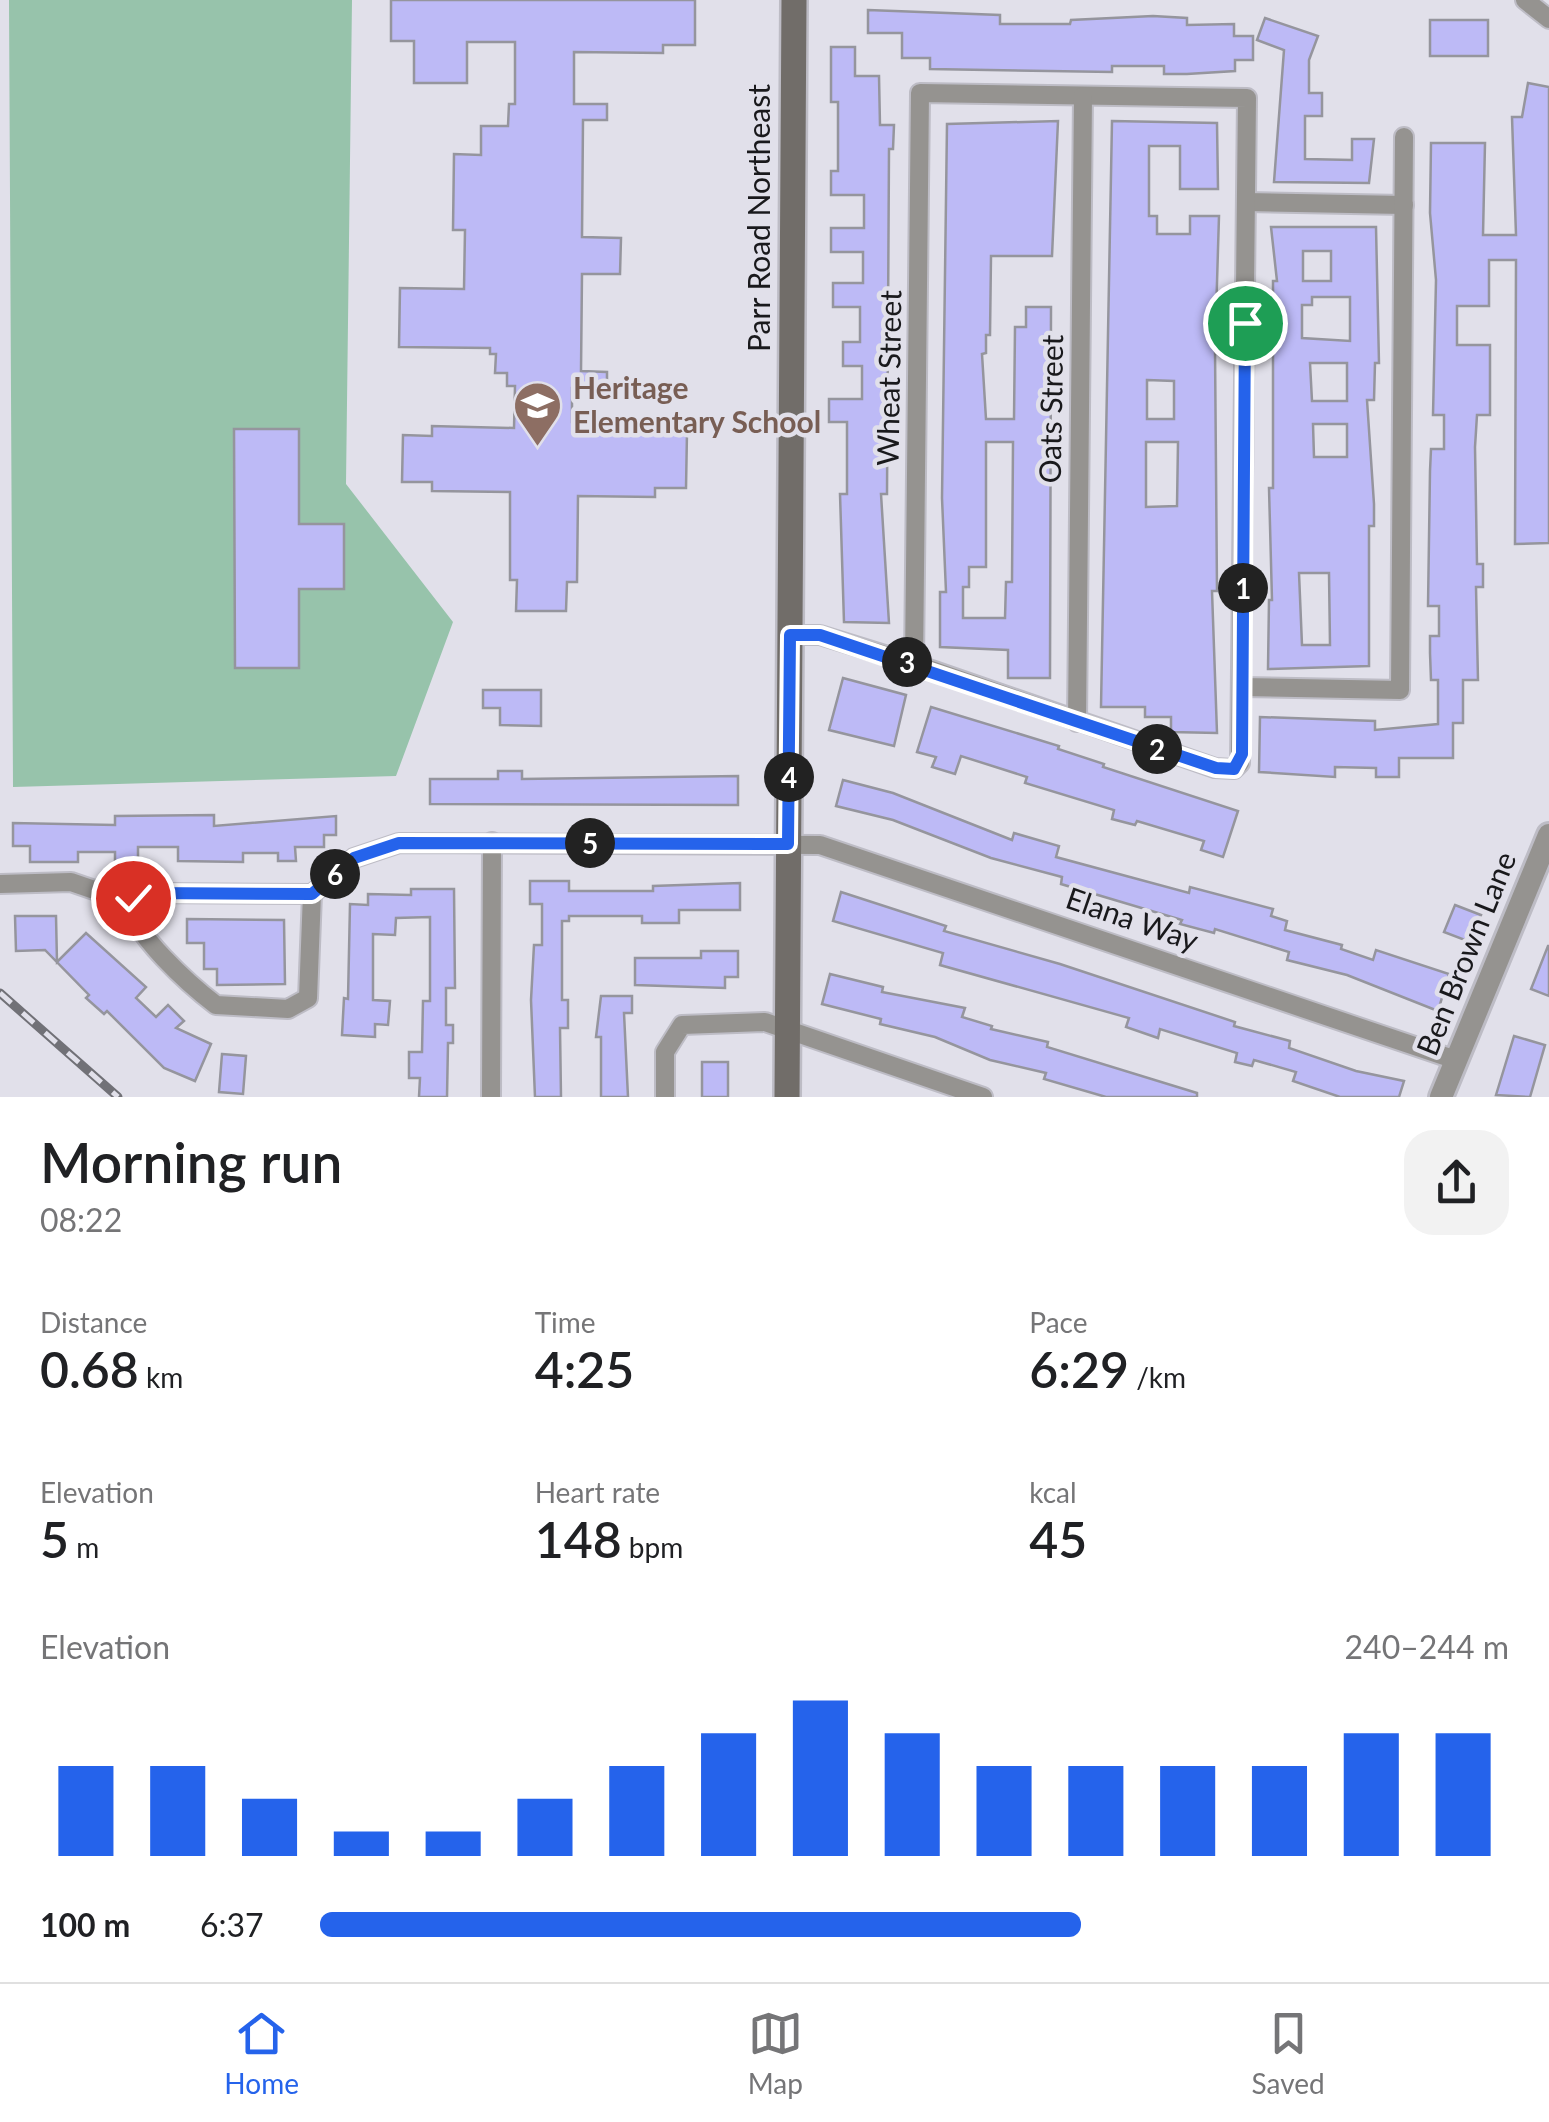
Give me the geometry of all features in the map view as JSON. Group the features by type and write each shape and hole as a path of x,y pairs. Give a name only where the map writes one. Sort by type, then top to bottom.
{"main road":[{"name":"Parr Road Northeast","path":"787,1097 794,0"}],"street":[{"path":"1525,0 1549,19"},
{"name":"Wheat Street","path":"914,664 920,93 1082,96"},
{"path":"790,635 820,635 1216,768 1234,769 1242,754 1247,98 1082,96"},
{"name":"Oats Street","path":"1077,722 1082,96"},
{"path":"1242,687 1400,690 1404,137"},
{"path":"1246,202 1404,205"},
{"name":"Ben Brown Lane","path":"1441,1097 1549,834"},
{"path":"491,1097 492,842"},
{"name":"Elana Way","path":"312,894 354,858 384,844 828,846 1456,1060"},
{"path":"0,884 71,882 129,902 146,893 312,894 308,998 288,1009 216,1005 148,940 132,918 129,902"},
{"path":"664,1097 665,1052 682,1025 765,1022 984,1097"}],"green space":[{"path":"9,0 352,0 346,484 453,622 396,776 13,787"}],"building":[{"path":"391,0 695,0 695,45 663,45 663,53 574,52 574,104 607,104 607,120 583,120 582,237 621,238 620,274 582,274 581,371 607,372 607,389 572,388 572,422 657,423 657,432 687,432 686,488 655,488 655,497 578,496 577,582 567,582 566,611 516,611 517,580 510,580 510,492 432,491 432,482 402,482 403,435 432,436 432,426 514,428 515,386 507,386 507,373 495,373 496,354 490,354 490,348 399,347 400,288 464,289 465,230 453,230 454,154 481,155 481,126 508,126 509,104 515,104 515,42 467,42 467,83 414,83 414,41 391,41"},
{"path":"868,10 1000,15 1000,24 1070,24 1071,20 1153,16 1187,18 1187,25 1234,24 1234,36 1253,36 1253,60 1235,60 1235,71 1187,74 1164,74 1164,66 1112,66 1112,72 930,69 930,58 902,58 902,33 868,33"},
{"path":"1265,18 1318,36 1309,60 1309,93 1322,93 1322,116 1305,116 1305,159 1352,160 1352,139 1374,139 1369,183 1274,182 1284,50 1257,40"},
{"path":"1430,20 1488,20 1488,56 1430,56"},
{"path":"831,47 855,47 855,76 879,76 880,125 894,125 893,149 889,149 887,494 881,494 889,623 844,622 840,494 847,494 847,422 829,422 829,399 862,399 862,366 843,366 843,342 860,342 860,307 833,307 833,283 863,283 863,252 831,252 831,228 864,228 864,195 831,195 831,171 838,171 838,102 831,102"},
{"path":"1528,83 1549,87 1549,543 1515,544 1516,260 1489,260 1489,306 1457,306 1457,345 1490,345 1490,415 1477,415 1475,447 1477,564 1483,564 1483,587 1476,587 1478,680 1463,680 1463,723 1453,723 1453,758 1399,758 1399,777 1376,777 1376,768 1335,767 1335,777 1259,772 1260,717 1375,721 1375,730 1438,724 1438,680 1431,680 1430,636 1439,636 1439,606 1428,606 1430,471 1431,449 1444,449 1444,415 1433,415 1436,280 1430,213 1431,143 1485,143 1483,235 1516,235 1512,117 1522,117"},
{"path":"1058,121 1052,256 991,256 990,335 986,335 986,353 982,354 986,419 1014,419 1015,327 1026,327 1026,307 1051,307 1050,678 1008,678 1008,650 940,647 940,592 946,592 942,498 947,124","holes":["986,442 1013,442 1012,582 1006,582 1005,618 963,618 963,587 969,587 969,567 986,567"]},
{"path":"1112,121 1217,123 1218,189 1180,189 1180,146 1149,146 1149,216 1157,216 1157,234 1190,234 1190,216 1219,216 1215,349 1217,591 1212,591 1217,733 1171,732 1171,717 1145,717 1145,707 1101,707","holes":["1147,380 1174,381 1174,419 1147,419","1146,442 1178,442 1177,506 1146,507"]},
{"path":"1271,227 1376,227 1379,363 1375,363 1374,400 1367,400 1374,504 1374,526 1369,526 1369,666 1268,669 1272,600 1269,488 1273,488 1273,281 1277,281","holes":["1303,251 1331,251 1331,281 1303,281","1312,297 1350,297 1350,341 1302,338 1302,305 1312,305","1310,363 1347,363 1347,401 1312,401","1313,424 1347,424 1347,457 1314,457","1299,573 1329,573 1330,645 1302,645"]},
{"path":"234,429 299,429 299,524 344,524 344,589 299,589 299,668 235,668"},
{"path":"843,678 906,695 894,746 829,730"},
{"path":"483,690 541,690 541,726 500,725 500,708 483,708"},
{"path":"931,707 1059,746 1058,749 1104,764 1103,767 1238,811 1223,857 1201,850 1204,841 1137,821 1135,825 1112,819 1114,810 1025,783 1027,777 961,756 955,774 932,767 936,757 917,752"},
{"path":"498,771 522,771 522,779 738,776 738,805 430,804 430,779 498,779"},
{"path":"843,780 893,793 1012,840 1014,833 1059,846 1056,857 1189,893 1190,887 1273,909 1271,916 1287,921 1285,930 1342,945 1341,949 1373,960 1376,950 1449,974 1438,1011 1347,975 1287,960 1289,952 1215,929 1214,933 1180,924 1182,920 1061,884 1062,877 991,858 893,820 836,806"},
{"path":"214,815 214,826 336,816 336,835 324,835 324,847 295,847 296,861 278,861 278,853 243,853 243,862 178,861 178,847 138,847 138,862 115,862 115,852 78,852 78,862 30,862 30,846 13,846 13,823 115,825 115,816"},
{"path":"530,881 569,881 569,891 653,891 653,886 740,883 740,910 679,910 679,923 642,923 642,916 569,916 569,921 562,921 562,1000 568,1000 568,1028 560,1028 561,1097 535,1097 531,1000 534,945 542,945 542,904 530,904"},
{"path":"411,889 454,889 455,988 446,988 446,1025 453,1025 453,1043 448,1043 447,1097 419,1097 420,1078 409,1078 409,1052 422,1052 423,1001 430,1001 430,917 396,918 395,935 373,934 373,1000 390,1001 388,1025 375,1024 375,1037 342,1035 344,998 348,999 350,904 368,905 368,894 411,895"},
{"path":"841,892 946,926 944,931 1060,964 1235,1022 1234,1026 1290,1041 1289,1048 1356,1071 1404,1081 1399,1097 1340,1097 1293,1081 1296,1072 1254,1060 1252,1066 1235,1062 1237,1053 1160,1029 1158,1038 1126,1027 1129,1018 940,965 943,953 833,921"},
{"path":"1455,905 1481,915 1470,942 1444,932"},
{"path":"15,916 56,916 57,962 86,933 146,987 136,998 156,1017 168,1005 184,1021 176,1028 211,1044 195,1081 164,1068 107,1011 104,1014 86,998 89,995 45,950 16,951"},
{"path":"187,919 284,920 285,984 217,985 217,969 204,969 204,943 187,943"},
{"path":"1549,946 1549,996 1531,989"},
{"path":"701,951 738,951 738,977 725,977 725,988 635,985 635,958 701,958"},
{"path":"830,974 883,987 882,992 965,1008 962,1017 992,1026 991,1029 1048,1042 1047,1047 1197,1093 1197,1097 1106,1097 1044,1079 1046,1073 990,1060 935,1037 880,1024 881,1019 822,1004"},
{"path":"601,996 632,996 632,1013 624,1013 628,1097 601,1097 601,1037 596,1037"},
{"path":"1514,1036 1545,1045 1530,1097 1496,1095"},
{"path":"222,1054 246,1056 243,1094 219,1092"},
{"path":"702,1062 728,1062 728,1097 702,1097"}],"railway":[{"path":"0,993 118,1097"}],"place":[{"name":"Heritage Elementary School","path":"538,448"}],"route":[{"path":"133,898 146,893 312,894 354,858 384,844 788,844 790,635 820,635 1216,768 1234,769 1242,754 1245,323"}]}
